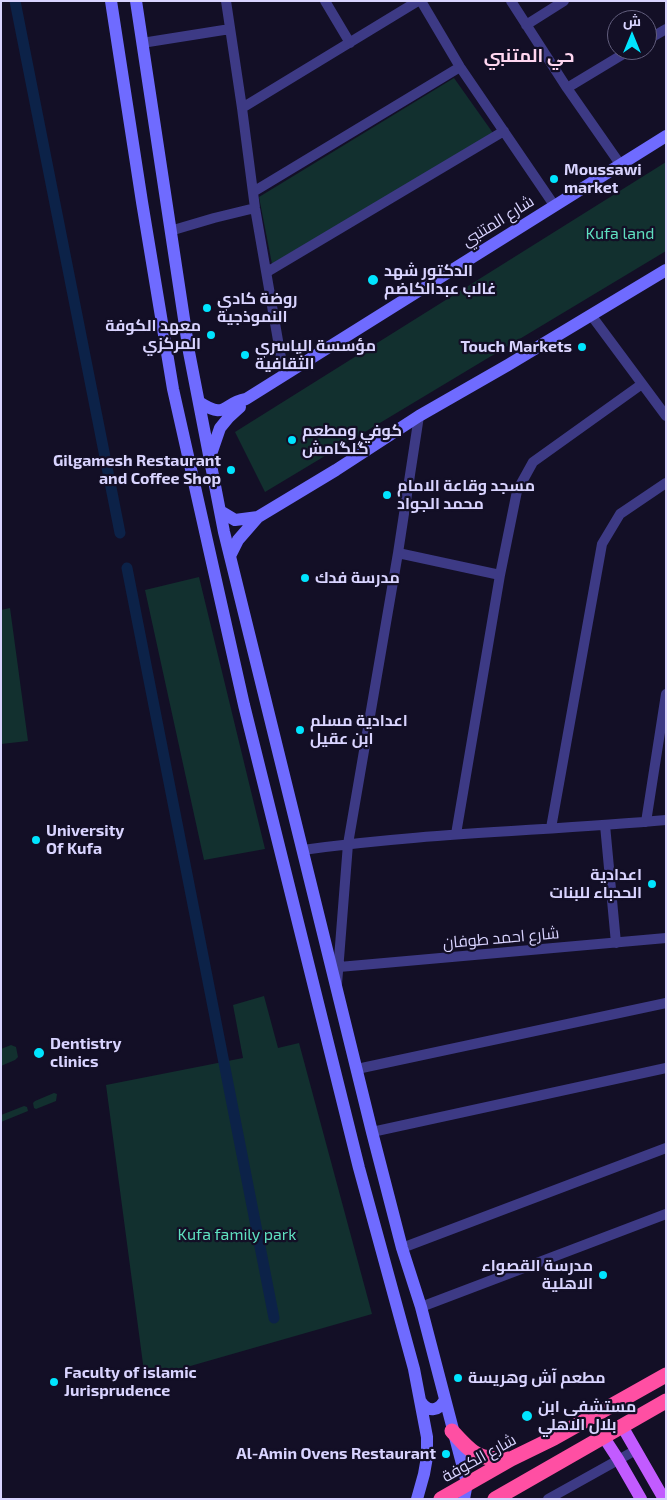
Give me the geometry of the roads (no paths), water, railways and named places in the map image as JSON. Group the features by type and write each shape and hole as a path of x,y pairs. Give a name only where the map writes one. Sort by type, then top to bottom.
{"highway":[{"name":"شارع الكوفة","path":"441,1499 666,1375"},
{"path":"495,1499 666,1401"},
{"path":"452,1431 472,1452 478,1455 485,1458 511,1459"},
{"path":"554,1438 558,1450 572,1456"}],"main road":[{"path":"111,1 140,192 173,389 244,705 293,897 358,1168 414,1369 421,1402 427,1437 427,1457 417,1499"},
{"path":"136,1 170,231 199,402 220,511 372,1132 402,1248 421,1307 467,1483 464,1499"},
{"name":"شارع المتنبي","path":"199,402 210,410 220,411 246,398 554,204 666,136"},
{"path":"230,556 242,534 258,517 336,470 419,416 666,270"},
{"name":"شارع المتنبي","path":"210,458 220,428 246,398"},
{"path":"220,511 235,520 258,517"},
{"path":"293,897 298,900 306,899 310,896 312,890"},
{"path":"421,1402 424,1407 434,1410 442,1405 445,1399"},
{"path":"622,1426 664,1499"},
{"path":"603,1436 641,1499"}],"street":[{"path":"226,1 255,208 284,374"},
{"path":"326,1 350,43"},
{"path":"242,108 420,1 460,67 554,204"},
{"path":"511,1 566,88 620,164"},
{"path":"526,25 564,1"},
{"path":"142,43 230,29"},
{"path":"566,88 613,60"},
{"path":"254,192 460,67"},
{"path":"267,272 504,131"},
{"path":"170,231 255,208"},
{"path":"591,315 666,416"},
{"path":"456,834 500,576 517,491 533,462 642,384"},
{"path":"337,987 348,844 398,553 419,416"},
{"path":"551,828 602,544 620,514 666,483"},
{"path":"398,553 500,576"},
{"path":"646,822 666,694"},
{"path":"303,850 456,834 666,820"},
{"path":"604,825 616,943"},
{"name":"شارع احمد طوفان","path":"339,967 666,938"},
{"path":"357,1069 666,1003"},
{"path":"372,1132 666,1068"},
{"path":"402,1248 666,1148"},
{"path":"421,1307 666,1214"},
{"path":"548,1499 636,1450"}],"waterway":[{"path":"15,1 120,533"},
{"path":"127,568 274,1318"}],"place":[{"name":"Moussawi market","path":"554,179"},
{"name":"الدكتور شهد غالب عبدالكاضم","path":"373,280"},
{"name":"روضة كادي النموذجية","path":"207,308"},
{"name":"معهد الكوفة المركزي","path":"211,335"},
{"name":"Touch Markets","path":"582,347"},
{"name":"مؤسسة الياسري الثقافية","path":"245,355"},
{"name":"كوفي ومطعم گلگامش","path":"292,440"},
{"name":"Gilgamesh Restaurant and Coffee Shop","path":"231,470"},
{"name":"مسجد وقاعة الامام محمد الجواد","path":"387,495"},
{"name":"مدرسة فدك","path":"305,578"},
{"name":"اعدادية مسلم ابن عقيل","path":"300,730"},
{"name":"University Of Kufa","path":"36,840"},
{"name":"اعدادية الحدباء للبنات","path":"652,884"},
{"name":"Dentistry clinics","path":"39,1053"},
{"name":"مدرسة القصواء الاهلية","path":"603,1275"},
{"name":"مطعم آش وهريسة","path":"458,1378"},
{"name":"Faculty of islamic Jurisprudence","path":"54,1382"},
{"name":"مستشفى ابن بلال الاهلي","path":"527,1416"},
{"name":"Al-Amin Ovens Restaurant","path":"446,1454"}],"district":[{"name":"حي المتنبي","path":"529,56"}],"park label":[{"name":"Kufa land","path":"620,234"},
{"name":"Kufa family park","path":"237,1235"}]}
